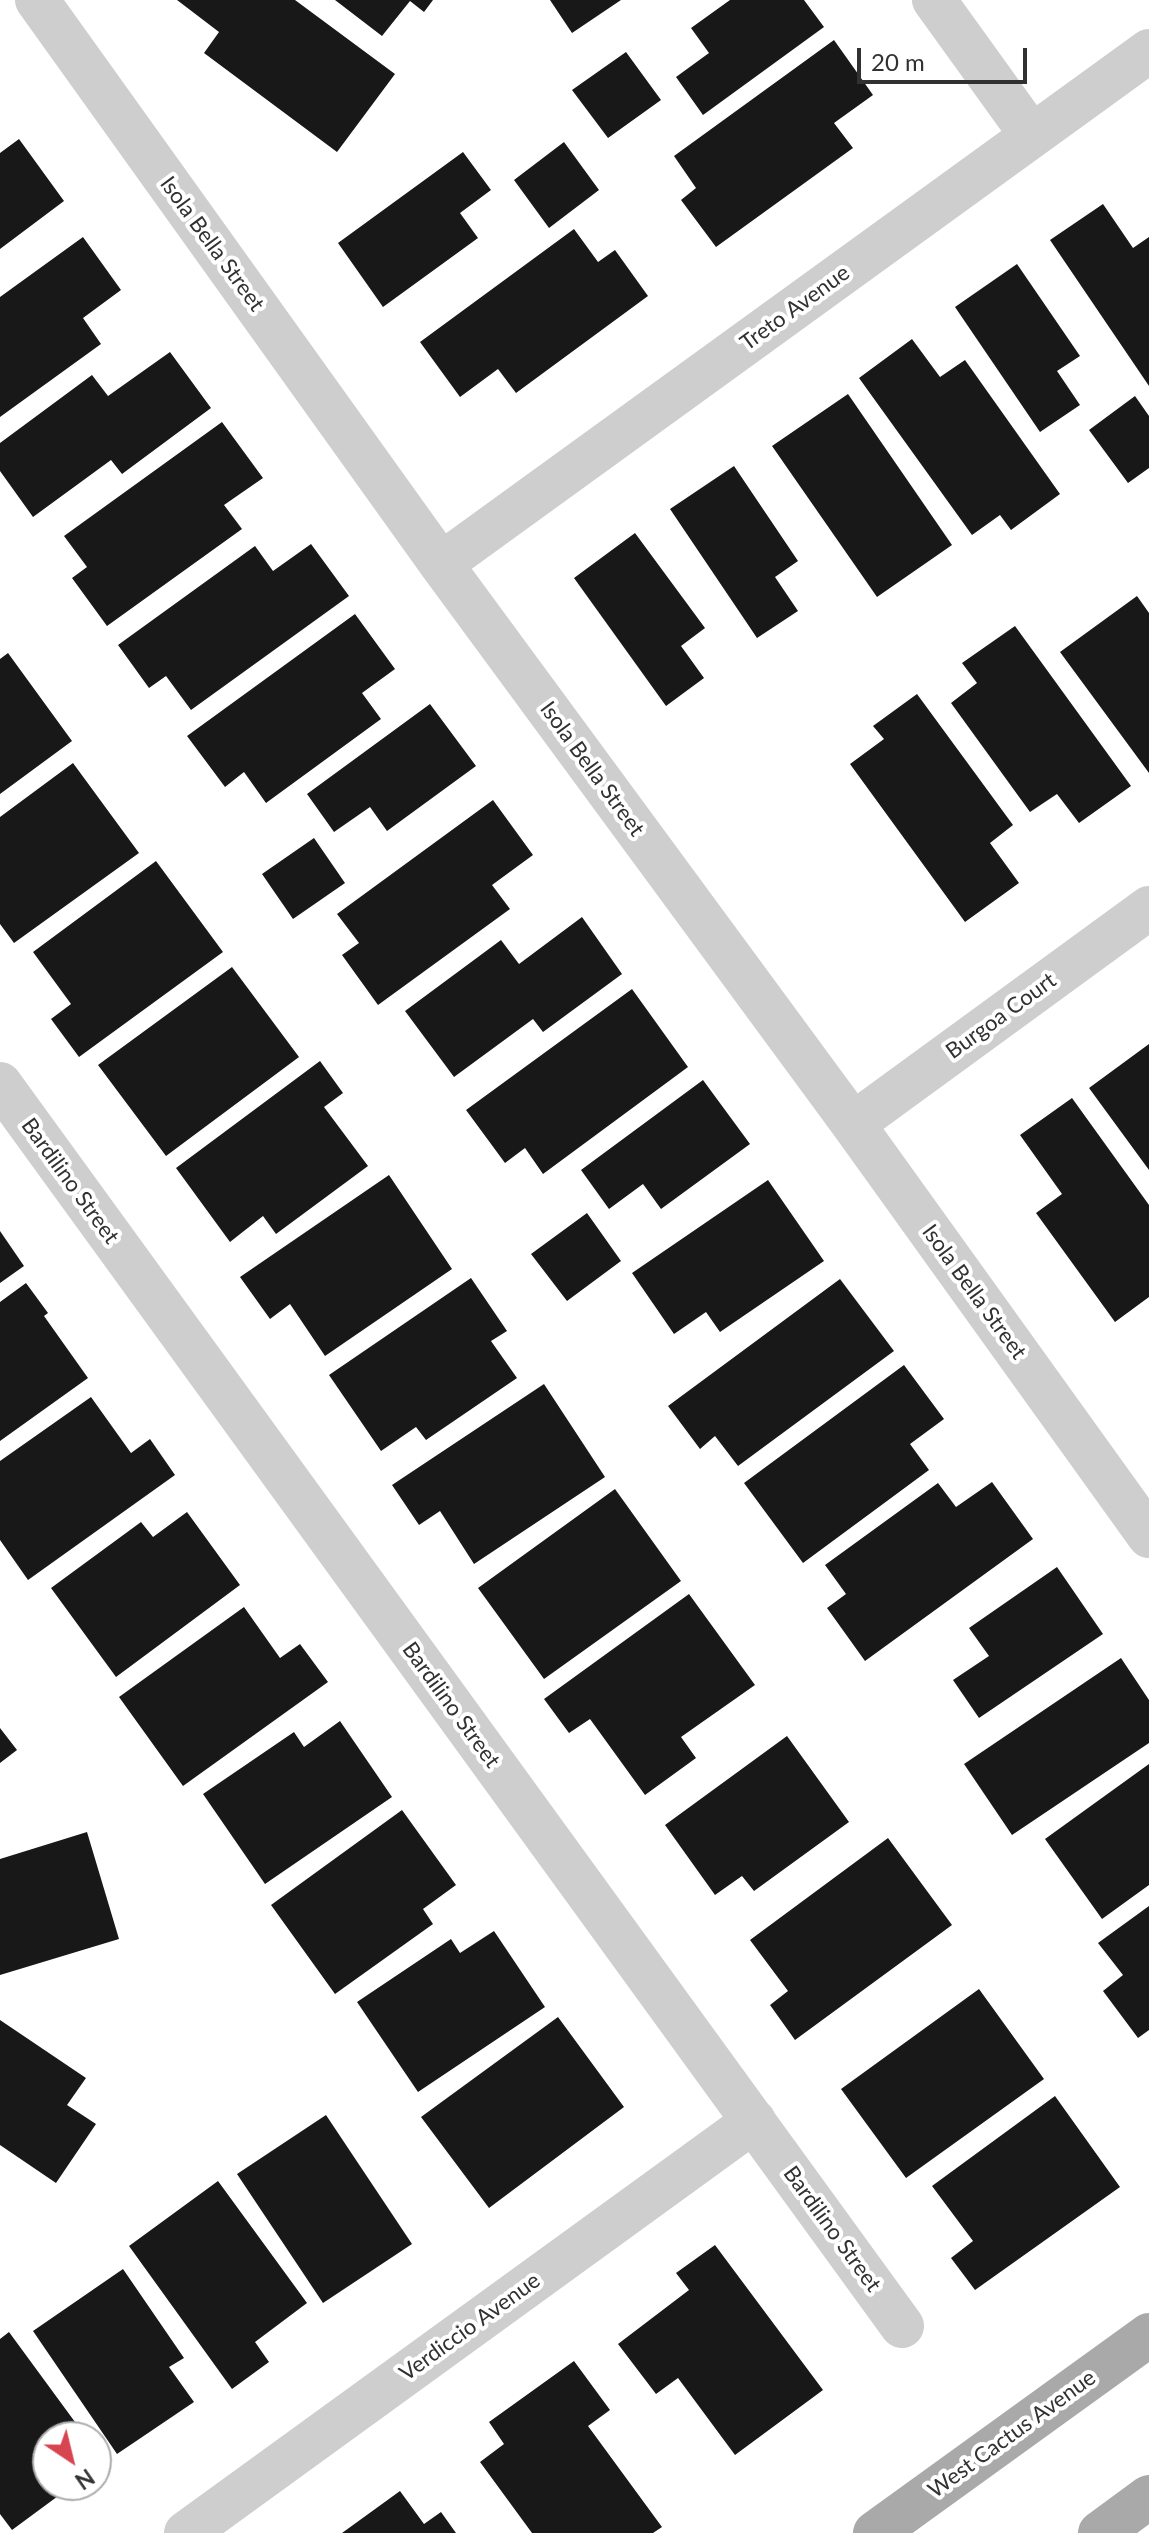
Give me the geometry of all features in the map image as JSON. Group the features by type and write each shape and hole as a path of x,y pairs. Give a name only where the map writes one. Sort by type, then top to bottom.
{"main road":[{"name":"West Cactus Avenue","path":"875,2533 1149,2335"},
{"path":"1100,2533 1149,2497"}],"street":[{"path":"934,0 1032,136"},
{"name":"Isola Bella Street","path":"39,1 441,564 853,1124 1149,1536"},
{"name":"Treto Avenue","path":"441,564 1149,51"},
{"name":"Burgoa Court","path":"853,1124 1149,908"},
{"name":"Bardilino Street","path":"0,1084 902,2326"},
{"name":"Verdiccio Avenue","path":"186,2533 754,2121"}],"building":[{"path":"177,0 295,0 395,74 337,152 204,53 219,32"},
{"path":"335,0 433,0 424,12 410,1 382,36"},
{"path":"550,0 621,0 572,33"},
{"path":"730,0 804,0 824,27 703,115 676,77 709,53 691,28"},
{"path":"834,40 873,95 834,123 853,148 716,247 681,200 696,188 674,156"},
{"path":"626,52 661,100 608,138 572,90"},
{"path":"19,139 64,201 0,249 0,153"},
{"path":"564,142 599,190 549,228 514,180"},
{"path":"463,152 491,190 460,213 478,238 383,307 338,243"},
{"path":"1103,204 1133,248 1149,237 1149,386 1050,240"},
{"path":"574,229 598,262 615,250 648,296 516,393 498,369 460,397 420,342"},
{"path":"83,237 121,290 83,318 101,344 0,417 0,297"},
{"path":"1017,264 1080,356 1057,371 1080,405 1040,432 955,307"},
{"path":"912,339 940,377 965,360 1060,494 1011,530 1000,515 972,535 859,378"},
{"path":"170,352 211,408 122,474 111,460 33,517 0,471 0,443 92,375 108,396"},
{"path":"848,394 952,545 877,597 772,446"},
{"path":"1135,396 1149,416 1149,468 1128,483 1089,430"},
{"path":"222,422 263,478 224,505 242,529 107,626 72,578 87,567 64,536"},
{"path":"734,466 798,561 775,577 798,611 757,638 670,509"},
{"path":"635,533 705,628 681,646 704,678 666,706 574,578"},
{"path":"311,544 349,596 191,710 166,676 149,688 118,645 255,546 273,571"},
{"path":"1137,596 1149,613 1149,773 1060,652"},
{"path":"355,614 395,669 362,693 381,719 266,803 244,772 225,787 187,736"},
{"path":"1015,626 1131,786 1079,823 1057,794 1030,812 951,703 977,683 962,663"},
{"path":"8,653 72,741 0,794 0,659"},
{"path":"917,694 1013,825 990,843 1019,883 965,922 850,764 884,739 873,726"},
{"path":"430,704 476,766 387,831 370,807 334,832 307,794"},
{"path":"73,763 139,853 14,943 0,924 0,817"},
{"path":"493,800 533,855 492,885 510,909 378,1005 342,955 359,943 337,914"},
{"path":"314,838 345,883 293,919 262,874"},
{"path":"156,861 223,952 79,1057 51,1019 71,1004 33,952"},
{"path":"582,917 622,974 543,1032 533,1019 454,1077 405,1011 501,940 519,964"},
{"path":"232,967 299,1057 166,1156 98,1065"},
{"path":"632,989 688,1067 543,1174 525,1148 505,1163 466,1110"},
{"path":"1149,1044 1149,1170 1089,1088"},
{"path":"320,1061 343,1093 324,1107 368,1166 276,1234 263,1216 230,1242 176,1168"},
{"path":"703,1080 750,1144 661,1209 643,1184 609,1209 581,1170"},
{"path":"1072,1098 1149,1205 1149,1297 1115,1322 1036,1213 1062,1194 1020,1135"},
{"path":"389,1175 452,1269 325,1356 290,1304 270,1319 240,1277"},
{"path":"768,1180 824,1261 720,1332 706,1312 674,1334 632,1273"},
{"path":"587,1213 621,1261 567,1301 531,1254"},
{"path":"0,1231 24,1266 0,1283"},
{"path":"471,1278 507,1331 491,1341 517,1378 426,1440 416,1427 381,1451 329,1375"},
{"path":"840,1279 894,1351 738,1466 715,1436 700,1449 668,1406"},
{"path":"26,1283 48,1313 44,1316 88,1378 0,1441 0,1302"},
{"path":"904,1365 944,1419 910,1444 929,1470 803,1563 744,1483"},
{"path":"544,1384 605,1477 474,1564 440,1511 419,1525 392,1485"},
{"path":"91,1397 131,1453 150,1439 175,1475 28,1580 0,1540 0,1461"},
{"path":"992,1482 1033,1539 865,1661 827,1608 846,1594 825,1565 938,1483 956,1507"},
{"path":"615,1489 681,1581 544,1679 478,1588"},
{"path":"187,1512 240,1585 116,1677 51,1588 141,1522 153,1537"},
{"path":"1057,1567 1103,1634 979,1718 953,1680 989,1656 969,1628"},
{"path":"689,1594 755,1685 681,1737 696,1758 645,1795 590,1719 569,1733 544,1699"},
{"path":"244,1607 280,1658 300,1644 328,1682 183,1786 119,1697"},
{"path":"1121,1658 1149,1700 1149,1743 1012,1835 964,1764"},
{"path":"340,1721 392,1797 265,1884 203,1794 294,1732 304,1747"},
{"path":"0,1728 17,1750 0,1763"},
{"path":"787,1736 849,1822 754,1891 742,1876 715,1895 665,1825"},
{"path":"1149,1764 1149,1885 1102,1919 1045,1839"},
{"path":"402,1810 456,1885 423,1909 433,1924 335,1994 271,1905"},
{"path":"87,1832 119,1939 0,1975 0,1859"},
{"path":"888,1838 952,1925 795,2040 770,2005 788,1991 750,1940"},
{"path":"1149,1906 1149,2030 1138,2038 1103,1991 1123,1975 1098,1943"},
{"path":"494,1931 545,2007 418,2092 357,2002 451,1939 460,1953"},
{"path":"979,1989 1044,2079 906,2178 841,2089"},
{"path":"558,2017 624,2107 489,2208 421,2117"},
{"path":"0,2020 86,2078 67,2105 96,2124 56,2183 0,2145"},
{"path":"1055,2096 1120,2187 975,2290 951,2258 973,2241 932,2186"},
{"path":"326,2115 412,2244 323,2303 237,2174"},
{"path":"218,2181 307,2303 255,2342 269,2362 232,2389 129,2246"},
{"path":"715,2245 823,2390 735,2455 678,2378 656,2394 618,2344 689,2290 676,2273"},
{"path":"123,2269 184,2358 169,2367 194,2402 117,2454 112,2447 112,2421 94,2421 33,2331"},
{"path":"9,2332 74,2421 32,2421 32,2501 51,2501 12,2530 0,2514 0,2339"},
{"path":"574,2361 610,2410 588,2426 662,2527 653,2533 532,2533 480,2462 504,2444 489,2422"},
{"path":"400,2491 424,2524 441,2512 456,2533 342,2533"}]}
